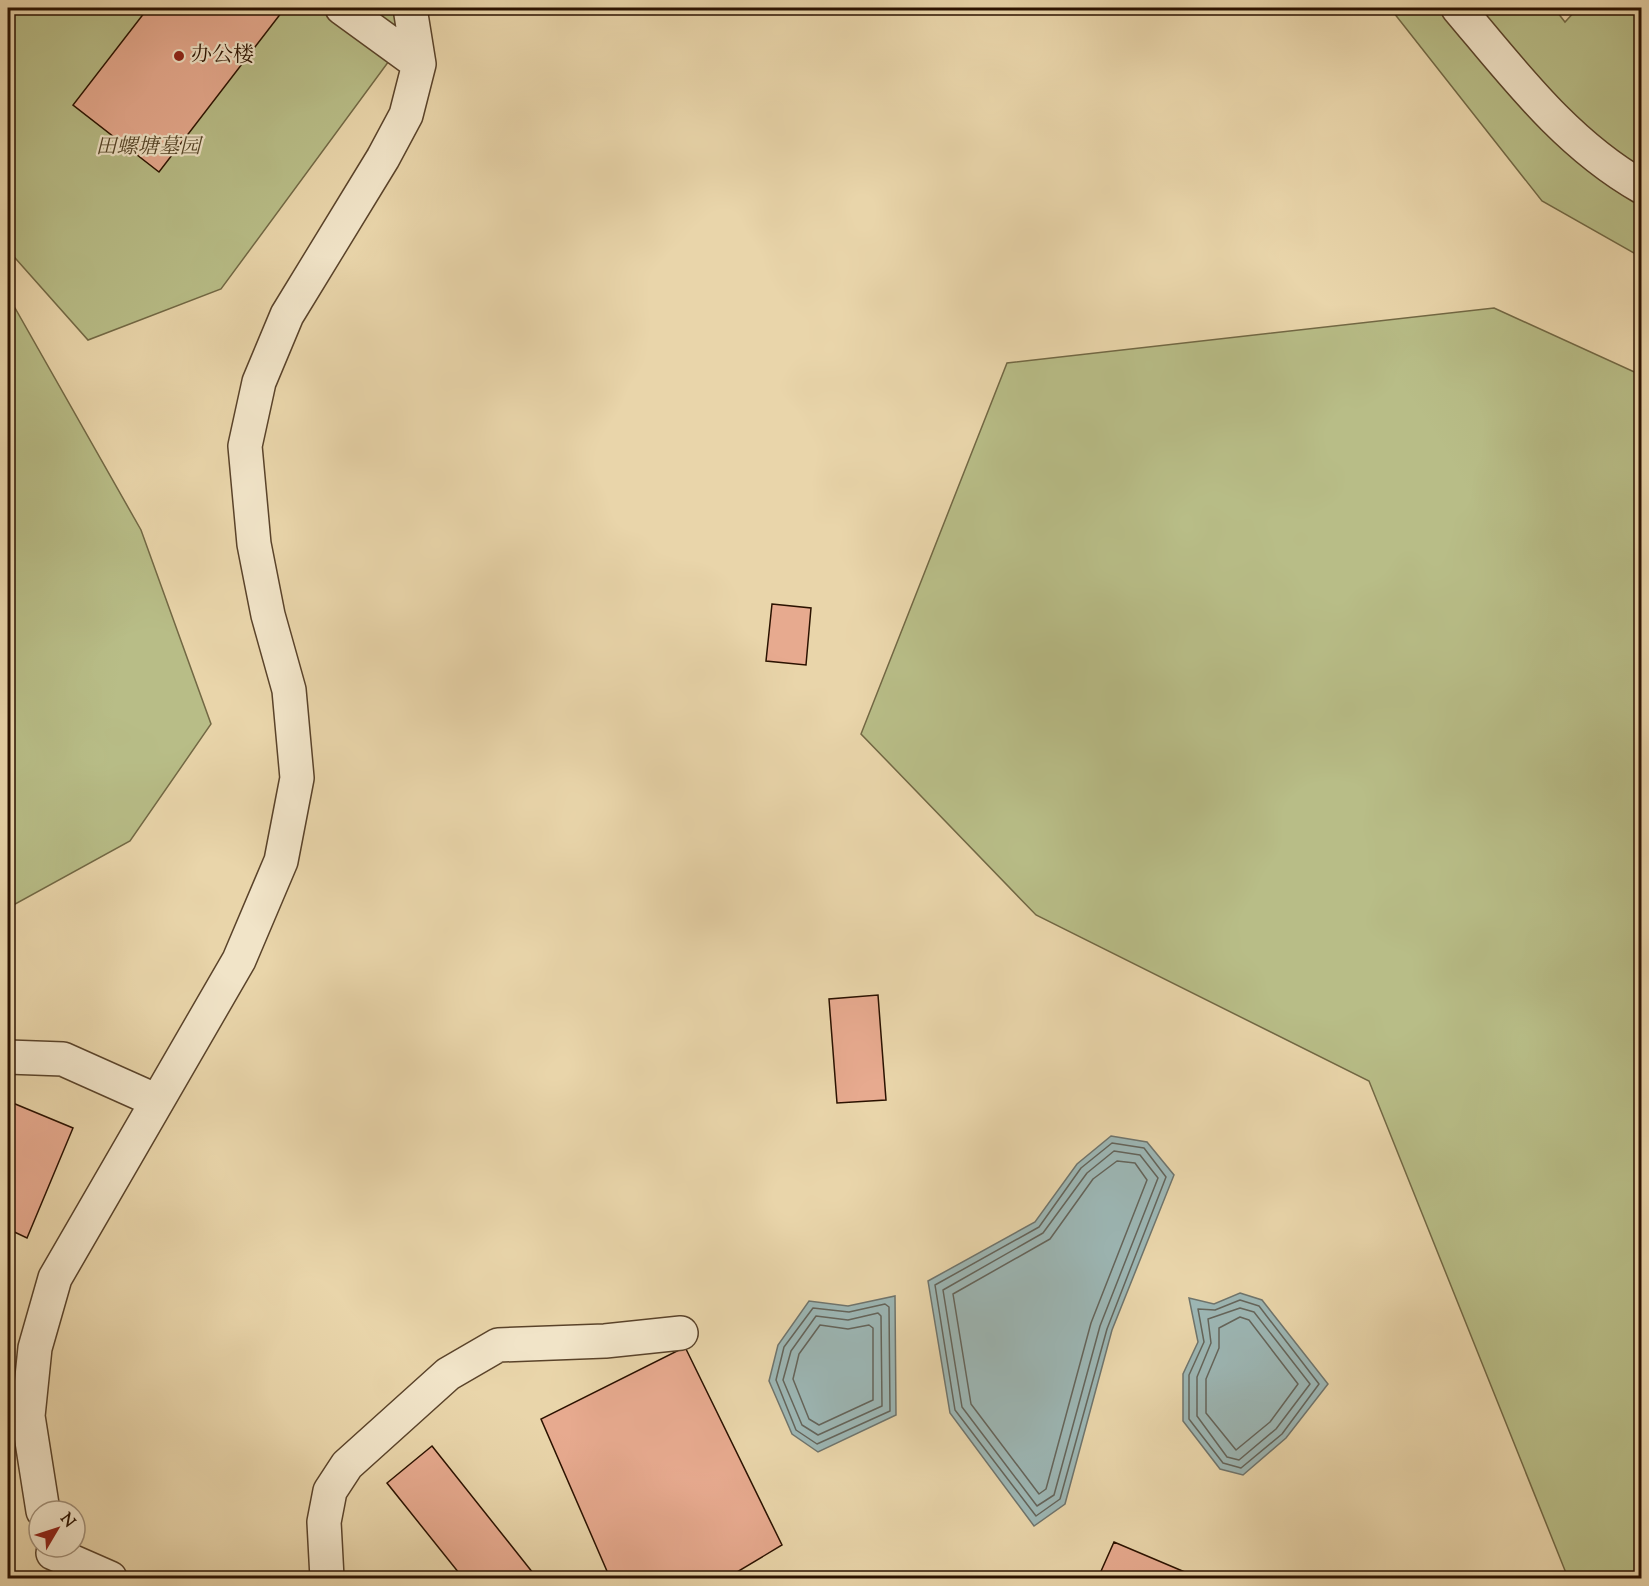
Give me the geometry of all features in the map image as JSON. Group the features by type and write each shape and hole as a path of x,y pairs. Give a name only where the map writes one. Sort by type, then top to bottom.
{"street":[{"path":"342,8 418,64"},
{"path":"41,1499 28,1416 35,1348 55,1278 238,960 281,861 297,778 289,690 268,615 252,522 245,446 259,382 287,315 383,158 406,115 418,64 410,8"},
{"path":"1458,8 1543,109 1624,177 1641,187"},
{"path":"8,1057 63,1059 157,1101"},
{"path":"327,1578 324,1522 330,1491 347,1465 448,1374 498,1345 605,1341 681,1333"},
{"path":"55,1560 110,1578"}],"green space":[{"name":"田螺塘墓园","path":"8,8 428,8 221,289 88,340 8,250"},
{"path":"1390,8 1554,8 1565,22 1578,8 1641,8 1641,257 1542,201"},
{"path":"8,303 15,308 141,530 211,724 130,841 8,908"},
{"path":"1494,308 1641,375 1641,1578 1568,1578 1369,1081 1036,915 861,734 1007,363"}],"water":[{"path":"1111,1136 1147,1142 1174,1175 1112,1330 1065,1504 1034,1526 950,1413 928,1281 1035,1222 1077,1164"},
{"path":"1240,1293 1262,1300 1328,1384 1286,1438 1243,1475 1220,1469 1183,1421 1183,1374 1198,1342 1189,1298 1214,1304"},
{"path":"895,1296 896,1415 818,1452 792,1434 769,1381 778,1345 809,1301 848,1306"}],"building":[{"name":"办公楼","path":"148,8 285,8 159,172 73,105"},
{"path":"772,604 811,608 806,665 766,661"},
{"path":"878,995 886,1100 837,1103 829,999"},
{"path":"8,1101 73,1128 27,1238 8,1229"},
{"path":"685,1347 782,1545 727,1578 610,1578 541,1419"},
{"path":"432,1446 537,1578 463,1578 387,1483"},
{"path":"1114,1542 1199,1578 1098,1578"}],"place":[{"name":"办公楼","path":"179,56"}]}
